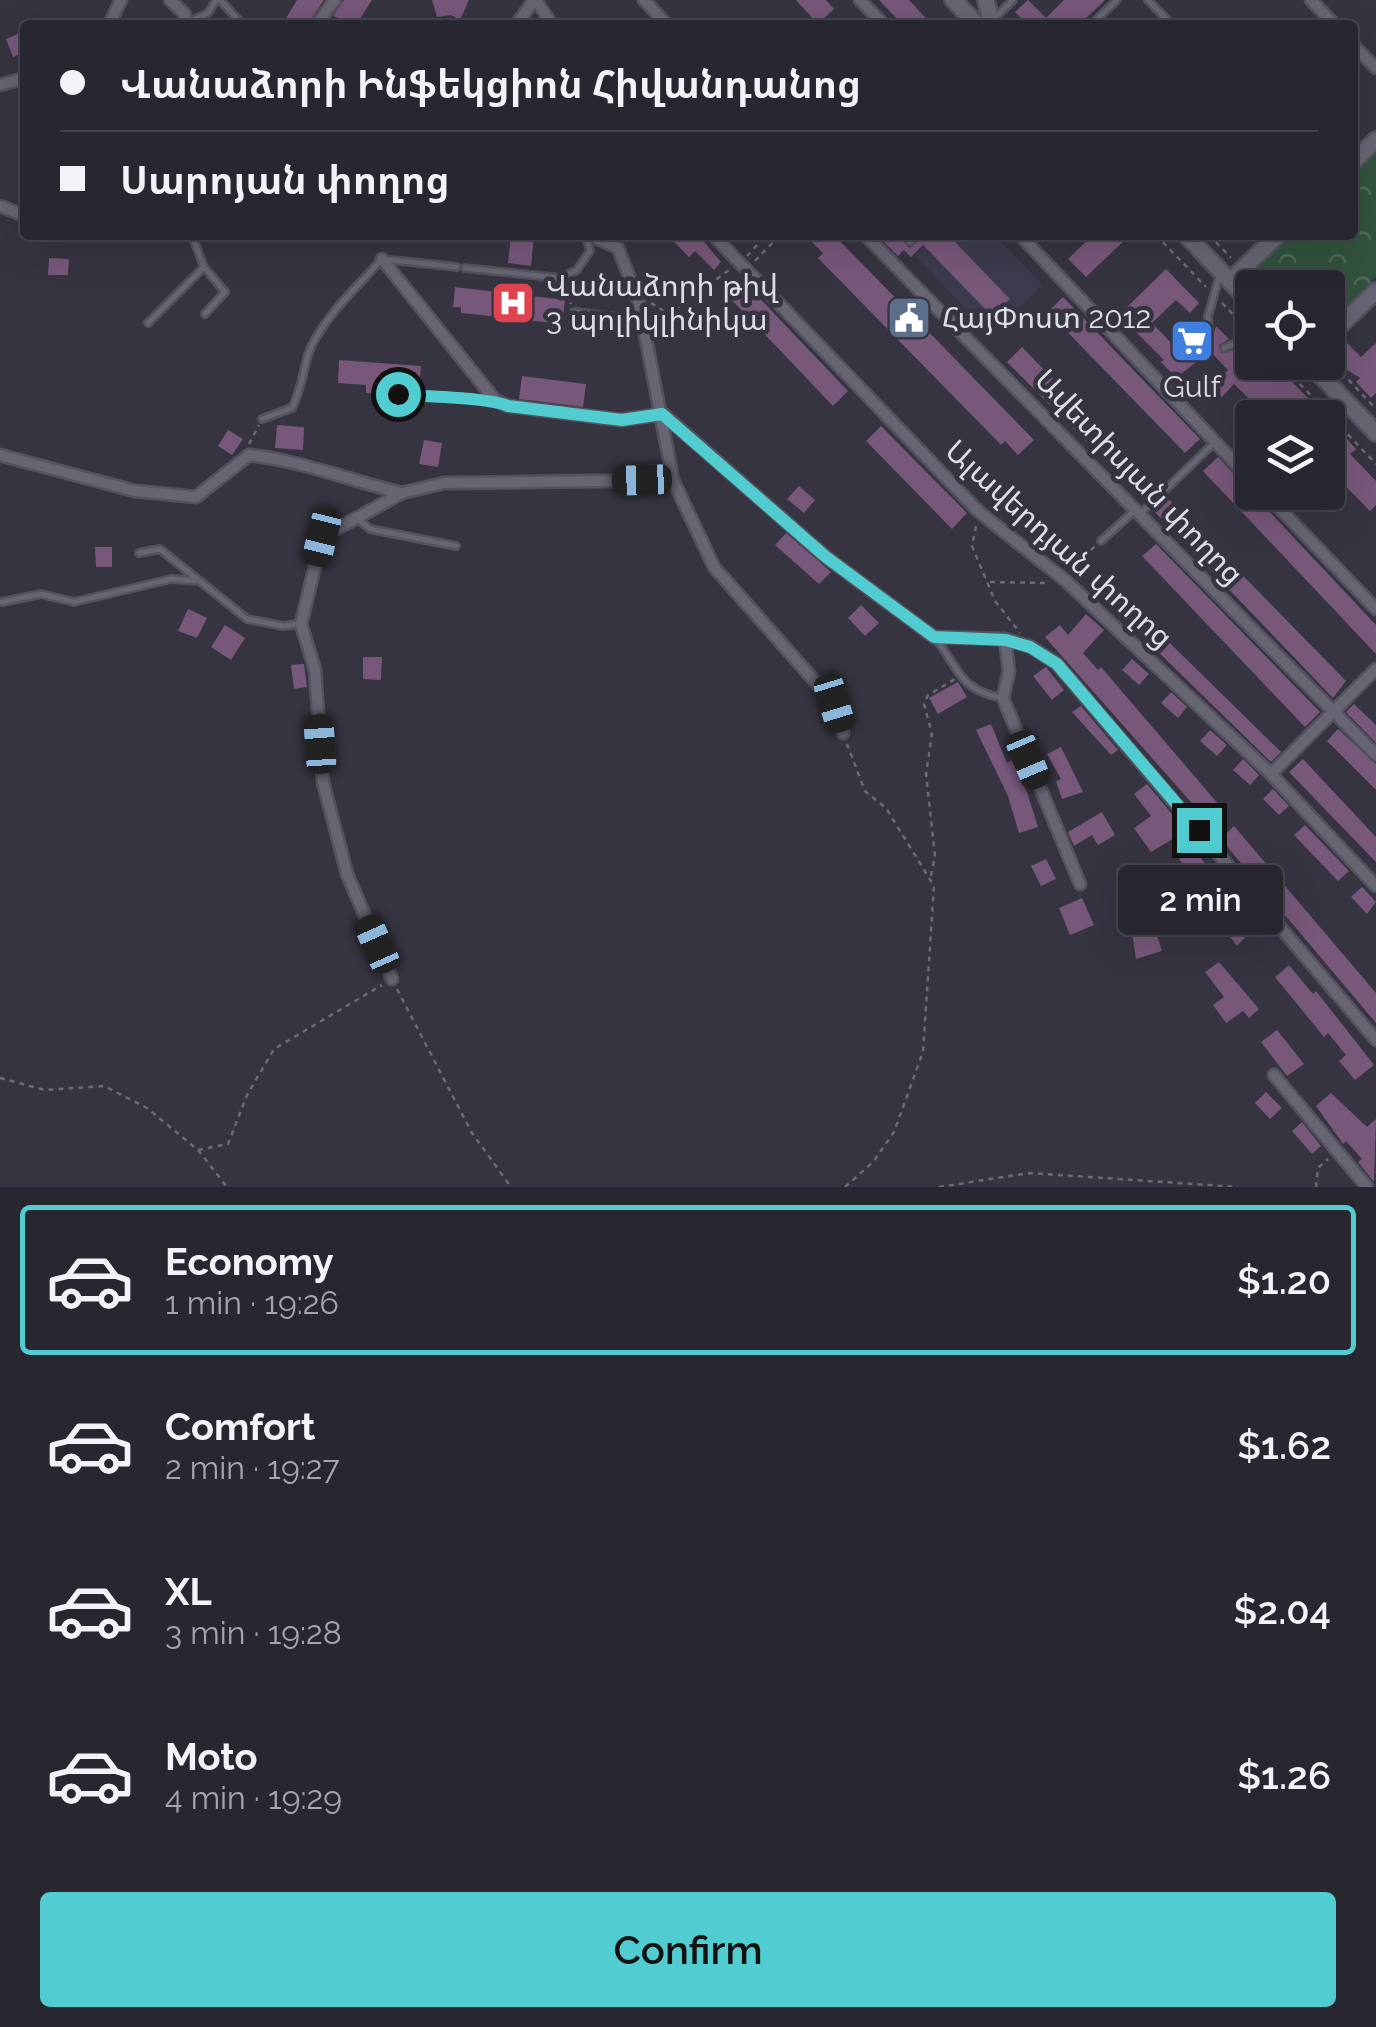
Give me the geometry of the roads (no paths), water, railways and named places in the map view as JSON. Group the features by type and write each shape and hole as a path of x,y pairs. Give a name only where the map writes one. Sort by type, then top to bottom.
{"main road":[{"path":"954,0 966,0"},
{"path":"954,0 982,20"},
{"path":"1191,240 1235,286"},
{"path":"1226,276 1272,240"},
{"path":"1345,320 1376,290"},
{"path":"1325,380 1376,433"}],"street":[{"path":"320,20 335,0"},
{"path":"520,20 535,0"},
{"path":"644,0 662,20"},
{"path":"860,0 879,20"},
{"path":"1311,0 1330,20"},
{"path":"1358,50 1376,68"},
{"path":"600,240 618,248 639,302 673,480 714,567 834,703 843,733"},
{"name":"Ալավերդյան փողոց","path":"717,240 978,512 1066,581 1271,774 1376,886"},
{"name":"Ավետիսյան փողոց","path":"870,240 1376,754"},
{"path":"1025,240 1235,463"},
{"path":"382,259 495,400 508,406 622,420 662,414 826,557 934,637 1012,641 1057,664 1376,1040"},
{"path":"0,454 136,491 196,497 249,456 298,460 347,480 402,493"},
{"path":"392,979 347,874 323,782 315,670 301,624 322,537 402,493 444,483 673,480"},
{"path":"1281,510 1376,609"},
{"path":"1012,641 1003,698 1080,884"},
{"path":"1271,774 1376,669"},
{"path":"1274,1075 1367,1187"}],"lane":[{"path":"194,20 208,13 218,0 237,20"},
{"path":"991,20 1013,0"},
{"path":"1096,20 1118,0"},
{"path":"1148,0 1167,20"},
{"path":"194,240 204,267 225,292 206,314"},
{"path":"260,422 292,408 305,384 310,349 345,300 382,259 560,278 577,270 590,250 589,240"},
{"path":"611,240 618,248"},
{"path":"148,324 204,267"},
{"path":"1209,332 1213,294 1226,276"},
{"path":"574,312 642,320"},
{"path":"1224,348 1235,343"},
{"path":"398,394 475,403 495,400"},
{"path":"1098,543 1215,442"},
{"path":"357,518 370,529 456,546"},
{"path":"138,553 160,548 247,618 283,626 301,624"},
{"path":"2,602 42,594 74,602 171,580 200,581"},
{"path":"934,637 973,692 1003,698"}],"place":[{"name":"Վանաձորի թիվ 3 պոլիկլինիկա","path":"513,303"},
{"name":"ՀայՓոստ 2012","path":"909,318"},
{"name":"Gulf","path":"1192,341"}]}
